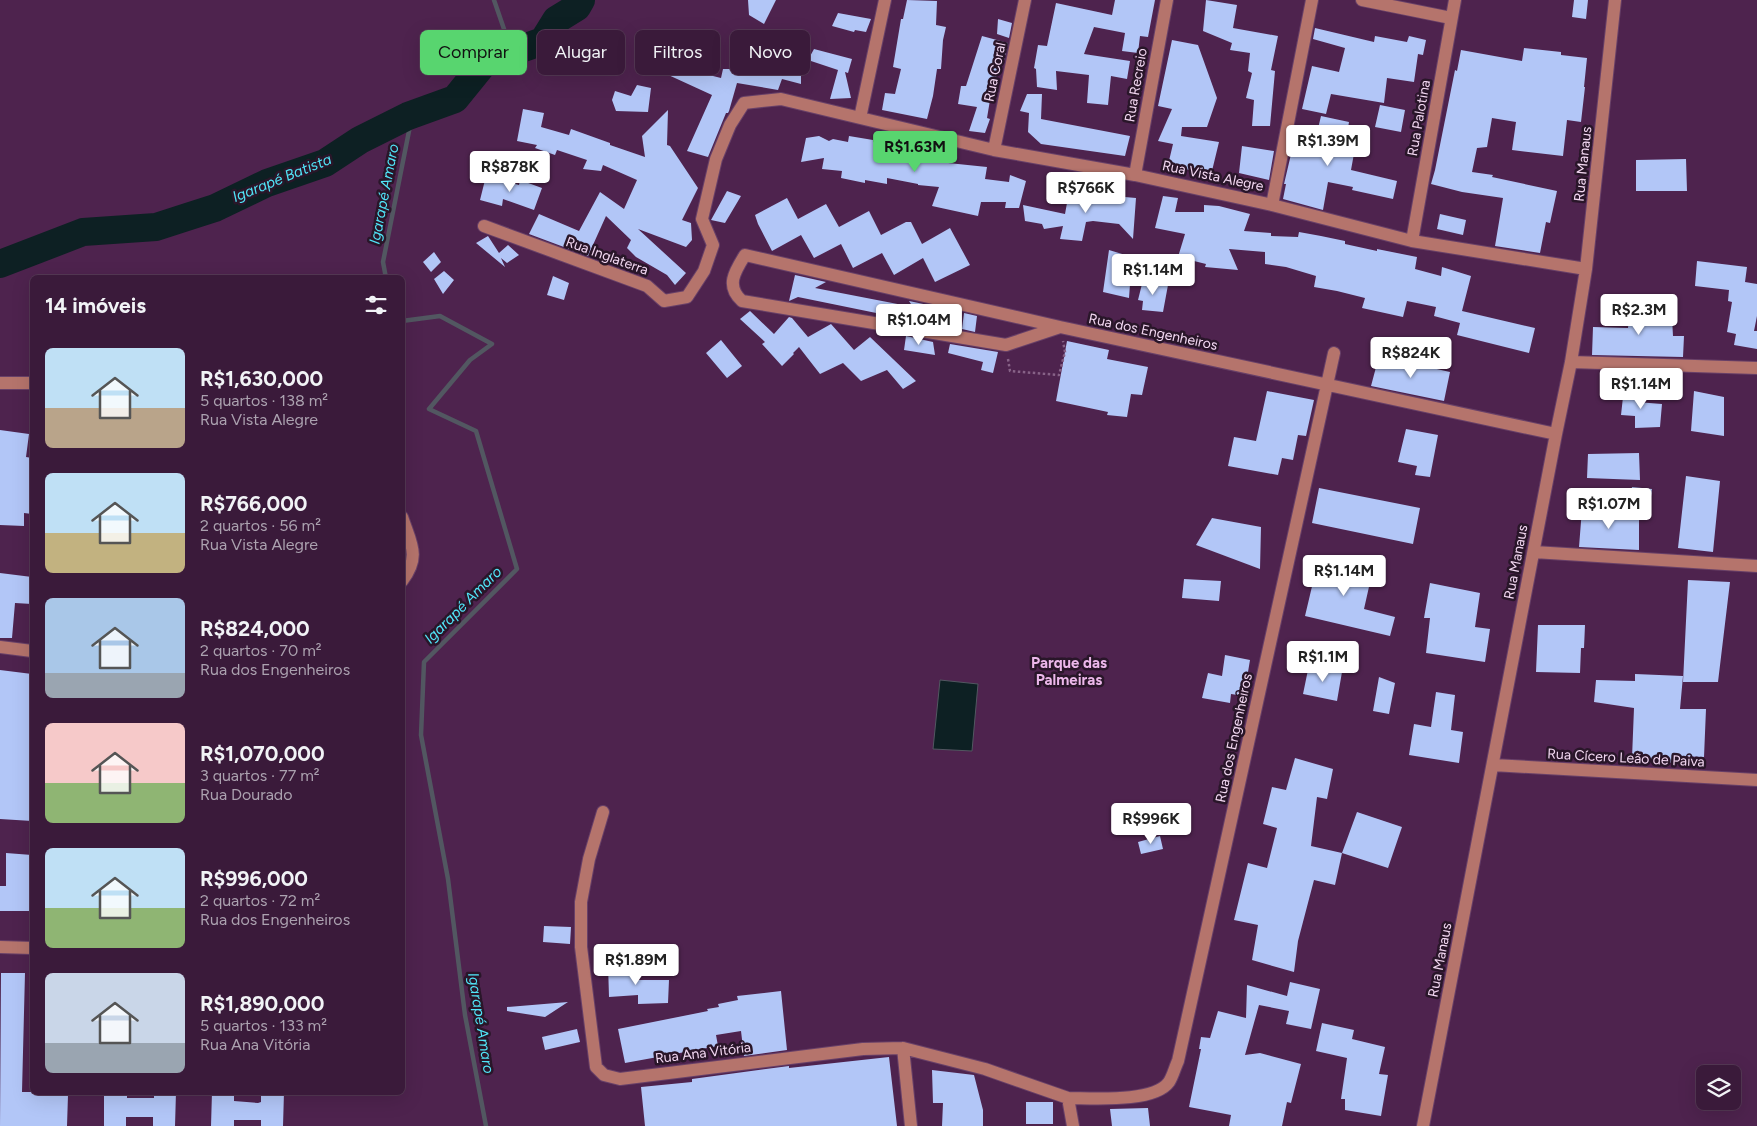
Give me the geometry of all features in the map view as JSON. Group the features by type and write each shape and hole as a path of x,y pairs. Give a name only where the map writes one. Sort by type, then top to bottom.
{"street":[{"path":"860,118 885,0"},
{"name":"Rua Coral","path":"994,150 1025,0"},
{"name":"Rua Recreio","path":"1135,175 1167,0"},
{"path":"1272,204 1312,0"},
{"path":"1362,0 1451,18"},
{"name":"Rua Palotina","path":"1412,241 1455,0"},
{"name":"Rua Manaus","path":"1424,1126 1571,362 1586,269 1615,0"},
{"name":"Rua Vista Alegre","path":"744,103 781,99 994,150 1135,175 1272,204 1412,241 1586,269"},
{"name":"Rua Inglaterra","path":"484,226 647,286 664,300 687,297 704,271 713,246 702,219 716,160 730,125 744,103"},
{"name":"Rua dos Engenheiros","path":"1006,345 742,301 734,290 734,273 745,255 1327,386 1556,434"},
{"path":"1006,345 1060,327"},
{"name":"Rua dos Engenheiros","path":"1068,1098 1139,1097 1152,1094 1169,1083 1178,1061 1334,353"},
{"path":"1571,362 1757,368"},
{"path":"0,383 30,385"},
{"path":"405,526 414,554 409,572 405,577"},
{"path":"1534,552 1757,566"},
{"path":"0,647 30,651"},
{"name":"Rua Cícero Leão de Paiva","path":"1493,765 1757,780"},
{"name":"Rua Ana Vitória","path":"603,812 589,859 581,902 581,948 596,1067 604,1075 620,1079 863,1049 903,1048 985,1069 1068,1098"},
{"path":"0,946 30,948"},
{"path":"903,1048 911,1126"},
{"path":"1068,1098 1073,1126"}],"path":[{"path":"1006,345 1010,371 1059,375 1064,352 1060,327"}],"shaded area":[{"path":"940,680 978,684 972,751 933,749"}],"building":[{"path":"748,0 776,0 764,24 749,15"},
{"path":"907,0 937,1 936,25 946,27 941,69 937,69 927,119 882,110 885,93 895,94 901,69 893,67 901,19 903,19"},
{"path":"1115,0 1155,0 1148,37 1140,36 1138,53 1122,51 1125,33 1094,27 1084,54 1130,61 1127,79 1111,76 1108,105 1087,103 1089,75 1056,71 1057,90 1037,87 1036,69 1034,68 1038,45 1047,46 1056,3 1112,15"},
{"path":"1206,0 1237,5 1233,28 1278,36 1271,70 1275,71 1270,126 1252,126 1254,100 1246,98 1252,73 1248,71 1250,53 1230,50 1232,43 1203,31"},
{"path":"1574,0 1588,0 1586,19 1572,17"},
{"path":"838,13 871,19 866,32 855,30 854,32 832,26"},
{"path":"998,19 1012,23 1009,38 997,34"},
{"path":"1315,28 1374,42 1375,36 1407,42 1409,36 1426,40 1423,55 1418,54 1414,82 1387,78 1384,103 1331,94 1326,114 1302,109 1312,66 1339,72 1345,48 1313,39"},
{"path":"982,36 1008,43 1004,60 1000,59 995,83 993,82 987,118 990,119 985,133 969,131 977,107 958,104 961,86 966,86"},
{"path":"1172,40 1198,45 1217,98 1207,127 1182,127 1181,136 1219,142 1211,175 1168,165 1173,144 1158,141 1172,109 1158,106"},
{"path":"1524,48 1561,52 1561,55 1587,58 1581,122 1567,120 1563,156 1512,150 1516,122 1492,118 1487,147 1477,148 1472,172 1493,175 1492,177 1557,191 1550,223 1546,222 1540,253 1495,246 1503,198 1462,192 1431,184 1461,50 1522,61"},
{"path":"814,49 852,59 848,73 845,72 851,98 830,99 838,70 810,61"},
{"path":"723,69 730,69 730,75 801,75 801,84 782,79 778,90 737,83 729,111 726,113 708,157 687,151 712,95 668,75 709,75 721,78"},
{"path":"637,85 651,88 648,112 616,111 612,100 615,91 631,96"},
{"path":"1027,94 1042,94 1041,119 1130,136 1125,156 1041,144 1028,132 1029,113 1020,111"},
{"path":"1380,105 1405,110 1401,132 1375,127"},
{"path":"523,109 544,113 541,127 569,135 571,129 645,157 642,136 668,110 667,145 670,146 698,188 682,220 691,223 692,240 686,247 638,229 686,273 675,285 667,275 636,257 627,248 631,240 606,216 588,256 529,234 539,214 579,231 600,192 624,209 637,180 603,165 601,171 583,169 587,160 557,150 555,155 535,148 537,145 517,141"},
{"path":"1321,116 1349,122 1345,146 1355,148 1351,170 1397,181 1393,199 1352,190 1353,187 1328,182 1323,210 1283,199 1286,184 1284,184 1296,133 1316,137"},
{"path":"819,136 829,141 833,139 848,142 849,136 873,140 873,142 920,155 919,160 987,167 985,179 1009,182 1010,175 1026,181 1019,208 1005,208 1006,202 981,202 978,216 932,206 939,187 918,185 887,178 887,184 865,180 865,183 841,178 842,171 822,169 824,158 801,162 806,138"},
{"path":"1242,146 1274,151 1269,180 1239,173"},
{"path":"1686,159 1687,191 1636,191 1636,160"},
{"path":"486,176 519,185 520,180 542,188 534,210 503,199 502,206 480,200"},
{"path":"727,191 741,196 725,223 711,220"},
{"path":"1069,192 1091,192 1091,194 1136,198 1133,239 1119,224 1086,222 1082,241 1060,239 1063,226 1044,229 1042,224 1025,221 1023,205 1065,214"},
{"path":"1163,196 1178,198 1175,212 1204,212 1204,205 1219,206 1250,214 1244,231 1271,233 1271,236 1298,237 1299,232 1321,236 1345,241 1345,244 1377,251 1377,249 1417,257 1415,269 1441,276 1442,267 1471,276 1462,311 1535,328 1529,353 1457,335 1460,323 1434,316 1436,307 1407,301 1403,317 1362,308 1365,298 1314,287 1316,276 1286,267 1265,264 1265,252 1229,249 1238,270 1205,267 1206,264 1178,257 1185,234 1155,228"},
{"path":"787,198 798,219 826,204 839,227 869,211 881,235 906,222 911,222 922,244 950,228 970,265 935,282 923,258 894,275 882,253 853,268 841,244 814,258 801,235 772,251 755,215"},
{"path":"1440,214 1466,220 1463,235 1437,229"},
{"path":"488,236 499,253 508,245 519,255 507,263 501,258 505,267 476,243"},
{"path":"1109,250 1132,257 1129,298 1103,292"},
{"path":"434,252 441,262 431,272 423,262"},
{"path":"1697,261 1747,267 1745,282 1757,284 1757,316 1754,331 1757,331 1757,349 1734,345 1736,334 1727,332 1732,302 1728,301 1729,290 1695,286"},
{"path":"444,271 454,280 443,294 434,279"},
{"path":"795,275 826,282 815,288 913,307 909,301 933,306 930,324 798,297 789,301"},
{"path":"553,276 569,283 564,300 547,295"},
{"path":"1143,280 1168,285 1163,312 1142,310 1143,301 1138,300"},
{"path":"1631,295 1646,297 1645,317 1672,318 1673,336 1684,336 1683,357 1592,355 1593,327 1628,328"},
{"path":"750,311 774,334 789,317 808,337 831,324 854,350 870,337 916,381 903,389 887,370 861,381 843,363 820,374 799,347 782,366 762,344 765,342 740,319"},
{"path":"964,313 977,316 975,332 962,329"},
{"path":"906,336 933,342 935,355 904,350"},
{"path":"721,340 742,366 727,378 706,353"},
{"path":"1067,341 1109,350 1107,359 1148,367 1142,395 1131,394 1127,417 1107,415 1108,412 1056,401"},
{"path":"950,344 998,352 993,373 981,370 983,362 948,353"},
{"path":"1379,356 1450,372 1444,401 1371,386"},
{"path":"1624,388 1637,390 1637,402 1662,404 1660,427 1635,428 1635,416 1621,415"},
{"path":"1267,391 1314,400 1306,436 1298,435 1293,460 1282,458 1278,475 1228,466 1234,437 1256,441"},
{"path":"1694,391 1724,397 1724,436 1691,431"},
{"path":"1406,429 1438,435 1430,477 1415,475 1417,466 1398,462"},
{"path":"0,430 29,434 26,457 30,458 30,514 24,513 24,526 0,525"},
{"path":"1639,453 1640,480 1587,478 1588,454"},
{"path":"1686,476 1720,481 1713,552 1678,548"},
{"path":"1632,487 1652,489 1649,512 1629,510"},
{"path":"1319,488 1420,508 1413,544 1312,523"},
{"path":"1582,509 1639,515 1639,550 1579,547"},
{"path":"1212,518 1261,527 1260,569 1196,545"},
{"path":"1314,556 1373,569 1364,609 1395,617 1390,636 1305,616 1314,578 1309,577"},
{"path":"0,573 30,577 30,604 15,603 12,638 0,638"},
{"path":"1184,579 1221,581 1219,601 1182,598"},
{"path":"1688,580 1730,582 1718,682 1683,682"},
{"path":"1430,583 1480,593 1475,627 1490,629 1485,662 1426,653 1430,618 1424,618"},
{"path":"1538,625 1585,625 1584,648 1581,648 1580,673 1536,672"},
{"path":"1225,655 1250,660 1244,696 1231,694 1230,703 1202,698 1208,673 1222,676"},
{"path":"1309,665 1342,672 1337,701 1303,694"},
{"path":"0,670 30,674 30,821 0,819"},
{"path":"1635,674 1683,676 1680,709 1706,709 1704,757 1674,756 1674,763 1632,758 1634,708 1594,702 1596,680 1635,681"},
{"path":"1379,677 1395,683 1389,714 1373,711"},
{"path":"1436,692 1455,695 1451,730 1463,732 1459,763 1409,755 1414,724 1431,727"},
{"path":"1295,758 1333,769 1327,799 1317,797 1311,846 1342,853 1335,885 1314,880 1298,941 1294,972 1252,960 1258,925 1234,920 1248,863 1267,868 1277,828 1263,824 1272,787 1286,790"},
{"path":"1357,812 1402,827 1388,868 1342,853"},
{"path":"1160,836 1163,849 1141,854 1138,842"},
{"path":"6,853 30,855 30,911 0,911 0,886 6,886"},
{"path":"544,926 571,927 570,944 543,942"},
{"path":"631,963 632,980 669,980 668,1003 638,1004 638,995 609,997 608,964"},
{"path":"1,973 25,973 22,1092 30,1092 30,1095 68,1095 67,1126 0,1126"},
{"path":"1290,982 1320,989 1311,1029 1286,1024 1289,1011 1259,1005 1245,1055 1260,1053 1301,1064 1291,1103 1287,1102 1282,1126 1229,1126 1231,1115 1189,1107 1201,1049 1199,1049 1201,1037 1210,1038 1218,1011 1246,1018 1247,985 1287,996"},
{"path":"781,991 787,1050 744,1056 741,1031 716,1035 718,1046 625,1063 618,1029 708,1011 707,1009 719,1007 718,1004 738,1000 737,996"},
{"path":"568,1002 545,1017 507,1011 507,1007"},
{"path":"1322,1023 1354,1030 1352,1039 1385,1047 1379,1074 1388,1075 1381,1116 1345,1110 1345,1099 1341,1099 1347,1058 1316,1051"},
{"path":"577,1029 580,1042 545,1050 542,1037"},
{"path":"889,1057 897,1126 645,1126 641,1087 692,1082 692,1079 789,1066 789,1068"},
{"path":"932,1070 974,1075 983,1110 983,1126 942,1126 943,1103 933,1103"},
{"path":"104,1095 127,1095 127,1098 154,1098 154,1095 176,1095 175,1126 153,1126 153,1117 126,1117 126,1126 104,1126"},
{"path":"212,1095 234,1095 234,1101 258,1103 261,1102 261,1095 284,1095 283,1126 261,1126 261,1120 234,1120 234,1126 211,1126"},
{"path":"1026,1102 1053,1102 1053,1124 1026,1124"},
{"path":"1148,1108 1150,1126 1112,1126 1110,1109"}],"waterway":[{"path":"494,0 504,30"},
{"name":"Igarapé Batista","path":"0,264 83,232 156,227 215,208 267,183 325,163 360,140 408,116 455,99 485,62 543,41 556,20 577,7 581,0"},
{"name":"Igarapé Amaro","path":"385,275 383,262 412,116"},
{"name":"Igarapé Amaro","path":"405,321 440,316 492,344 470,360 429,409 476,431 517,569 424,662 421,735 448,879 465,1015 486,1126"}],"district":[{"name":"Parque das Palmeiras","path":"1069,672"}]}
